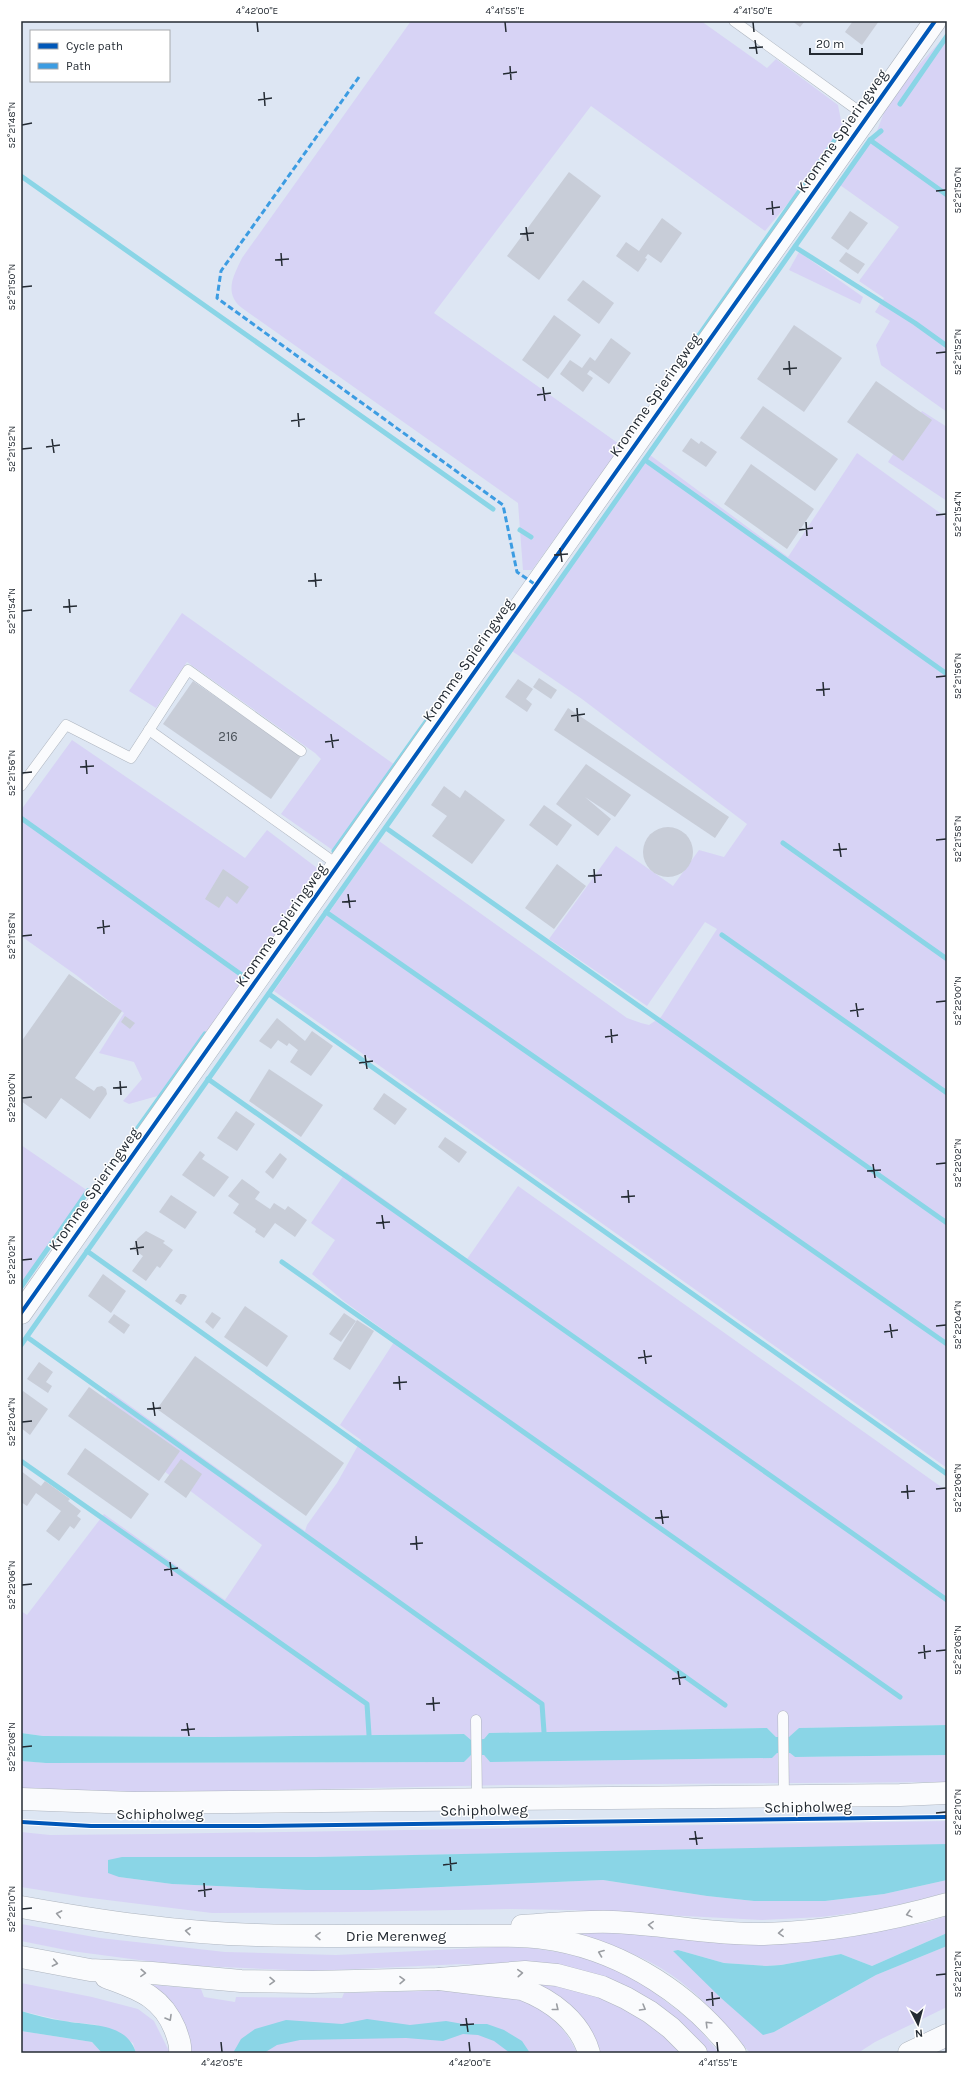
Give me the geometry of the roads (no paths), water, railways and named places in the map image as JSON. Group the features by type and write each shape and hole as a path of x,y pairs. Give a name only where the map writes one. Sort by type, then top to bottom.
{"main road":[{"name":"Kromme Spieringweg","path":"21,1313 935,21"},
{"name":"Schipholweg","path":"21,1799 133,1803 784,1797 947,1793"},
{"path":"412,1935 586,1922 613,1922 707,1931 764,1934 825,1930 885,1921 947,1904"},
{"name":"Drie Merenweg","path":"21,1907 101,1922 192,1932 332,1937 412,1935 533,1937 556,1940 601,1952 624,1962 662,1984 678,1996 727,2043 735,2053"},
{"path":"21,1957 90,1970 152,1973 241,1981 313,1982 439,1979 525,1972 558,1974 614,1993 650,2012 671,2028 696,2053"},
{"path":"90,1970 148,1994 161,2005 171,2021 179,2039 181,2045 180,2053"},
{"path":"439,1979 522,1989 535,1994 554,2006 566,2016 579,2032 589,2053"},
{"path":"909,2053 947,2035"}],"lane":[{"path":"734,21 867,117"},
{"path":"21,786 66,726 130,758 188,670 301,751"},
{"name":"Kromme Spieringweg","path":"149,730 338,865"},
{"path":"783,1716 784,1797"},
{"path":"476,1720 477,1800"}],"water":[{"path":"947,1725 947,1755 795,1757 790,1753 777,1753 772,1758 490,1762 484,1755 471,1755 464,1762 46,1763 21,1761 21,1733 43,1736 214,1737 464,1734 471,1740 484,1739 489,1733 767,1728 776,1737 789,1737 799,1728"},
{"path":"947,1844 947,1880 884,1894 825,1901 754,1901 707,1896 603,1880 372,1890 306,1890 172,1884 119,1877 108,1873 108,1860 122,1857 315,1857"},
{"path":"947,1933 947,1946 876,1975 774,2032 763,2035 721,1998 673,1951 678,1950 724,1963 766,1966 781,1965 841,1954 872,1966"},
{"path":"21,2011 74,2023 106,2027 125,2036 131,2043 136,2053 102,2053 92,2042 21,2031"},
{"path":"367,2019 410,2025 446,2021 463,2024 487,2024 504,2030 522,2041 530,2053 510,2053 494,2041 478,2035 463,2034 443,2041 406,2038 300,2040 277,2045 264,2053 233,2053 241,2039 255,2029 286,2020 342,2024"}],"waterway":[{"path":"900,104 947,36"},
{"path":"21,1345 870,140 881,131"},
{"path":"686,354 838,136"},
{"path":"870,140 947,195"},
{"path":"21,176 493,509"},
{"path":"795,247 915,323 947,346"},
{"path":"645,460 947,674"},
{"path":"520,530 531,537"},
{"path":"334,851 428,719"},
{"path":"21,818 246,978 249,973"},
{"path":"386,828 947,1223"},
{"path":"783,843 947,959"},
{"path":"326,912 947,1344"},
{"path":"722,935 947,1093"},
{"path":"269,994 947,1474"},
{"path":"110,1167 205,1034"},
{"path":"208,1079 947,1600"},
{"path":"21,1287 88,1191"},
{"path":"87,1251 725,1705"},
{"path":"282,1262 900,1697"},
{"path":"27,1337 542,1704 544,1732"},
{"path":"21,1461 367,1704 369,1735"}]}
